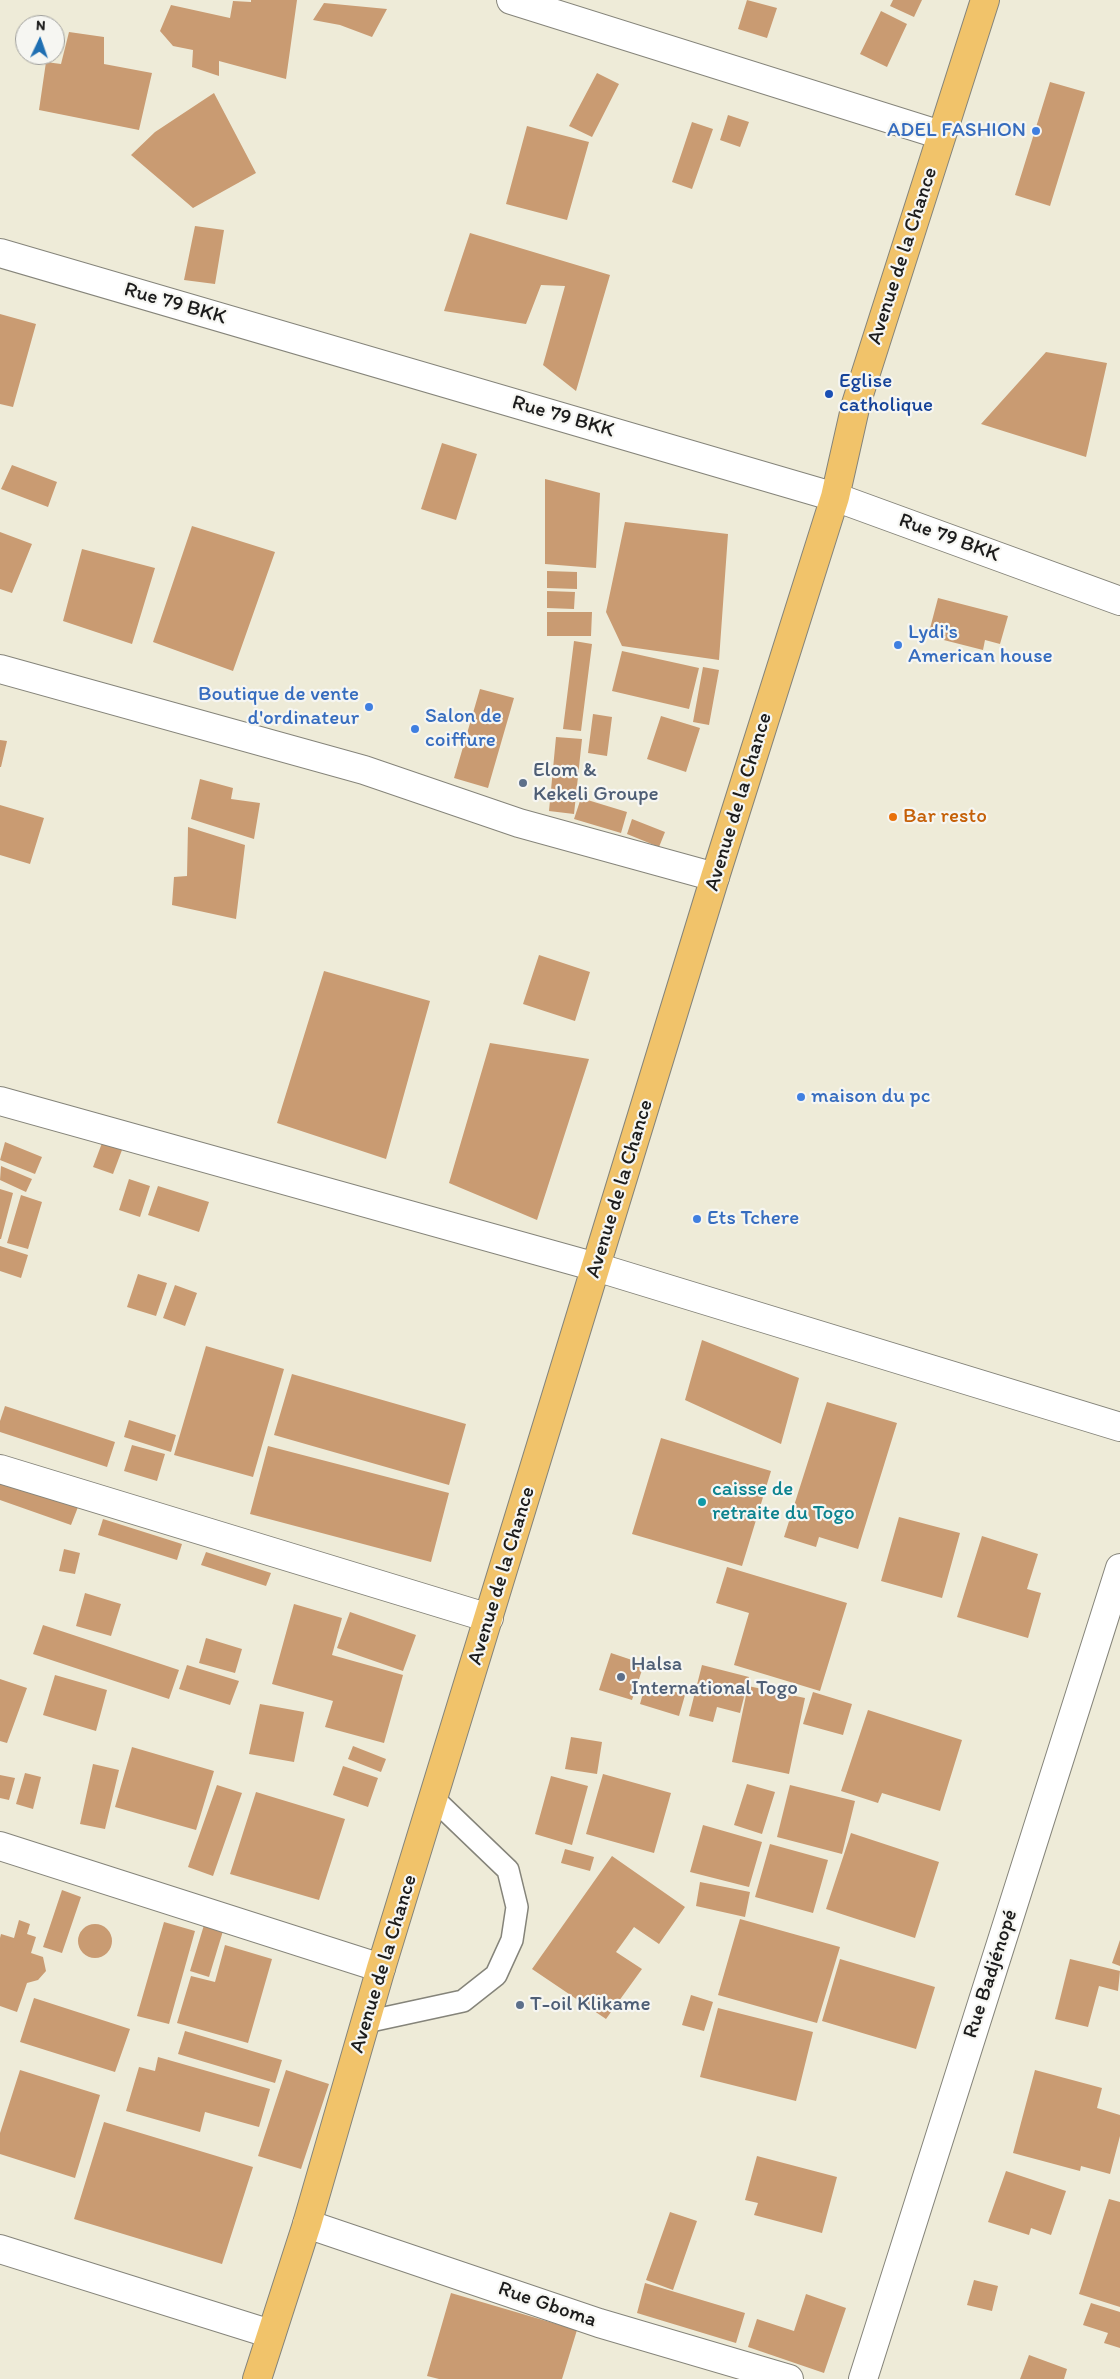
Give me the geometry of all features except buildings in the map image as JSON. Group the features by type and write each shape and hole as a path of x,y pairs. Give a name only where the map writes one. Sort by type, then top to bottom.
{"main road":[{"name":"Avenue de la Chance","path":"257,2379 307,2224 381,1968 715,877 836,496 856,404 986,0"}],"street":[{"path":"511,0 941,135"},
{"name":"Rue 79 BKK","path":"0,253 836,496 1120,601"},
{"path":"0,669 364,770 519,823 715,877"},
{"path":"0,1101 596,1267 1120,1428"},
{"path":"0,1469 489,1618"},
{"name":"Rue Badjénopé","path":"863,2379 1120,1568"},
{"path":"0,1846 381,1968"},
{"name":"Rue Gboma","path":"307,2224 599,2323 788,2379"},
{"path":"0,2250 270,2334"}],"lane":[{"path":"366,2022 463,2001 496,1975 512,1940 516,1907 508,1870 434,1799"}],"place":[{"name":"ADEL FASHION","path":"1036,131"},
{"name":"Eglise catholique","path":"829,394"},
{"name":"Lydi's American house","path":"898,645"},
{"name":"Boutique de vente d'ordinateur","path":"369,707"},
{"name":"Salon de coiffure","path":"415,729"},
{"name":"Elom & Kekeli Groupe","path":"523,783"},
{"name":"Bar resto","path":"893,817"},
{"name":"maison du pc","path":"801,1097"},
{"name":"Ets Tchere","path":"697,1219"},
{"name":"caisse de retraite du Togo","path":"702,1502"},
{"name":"Halsa International Togo","path":"621,1677"},
{"name":"T-oil Klikame","path":"520,2005"}]}
